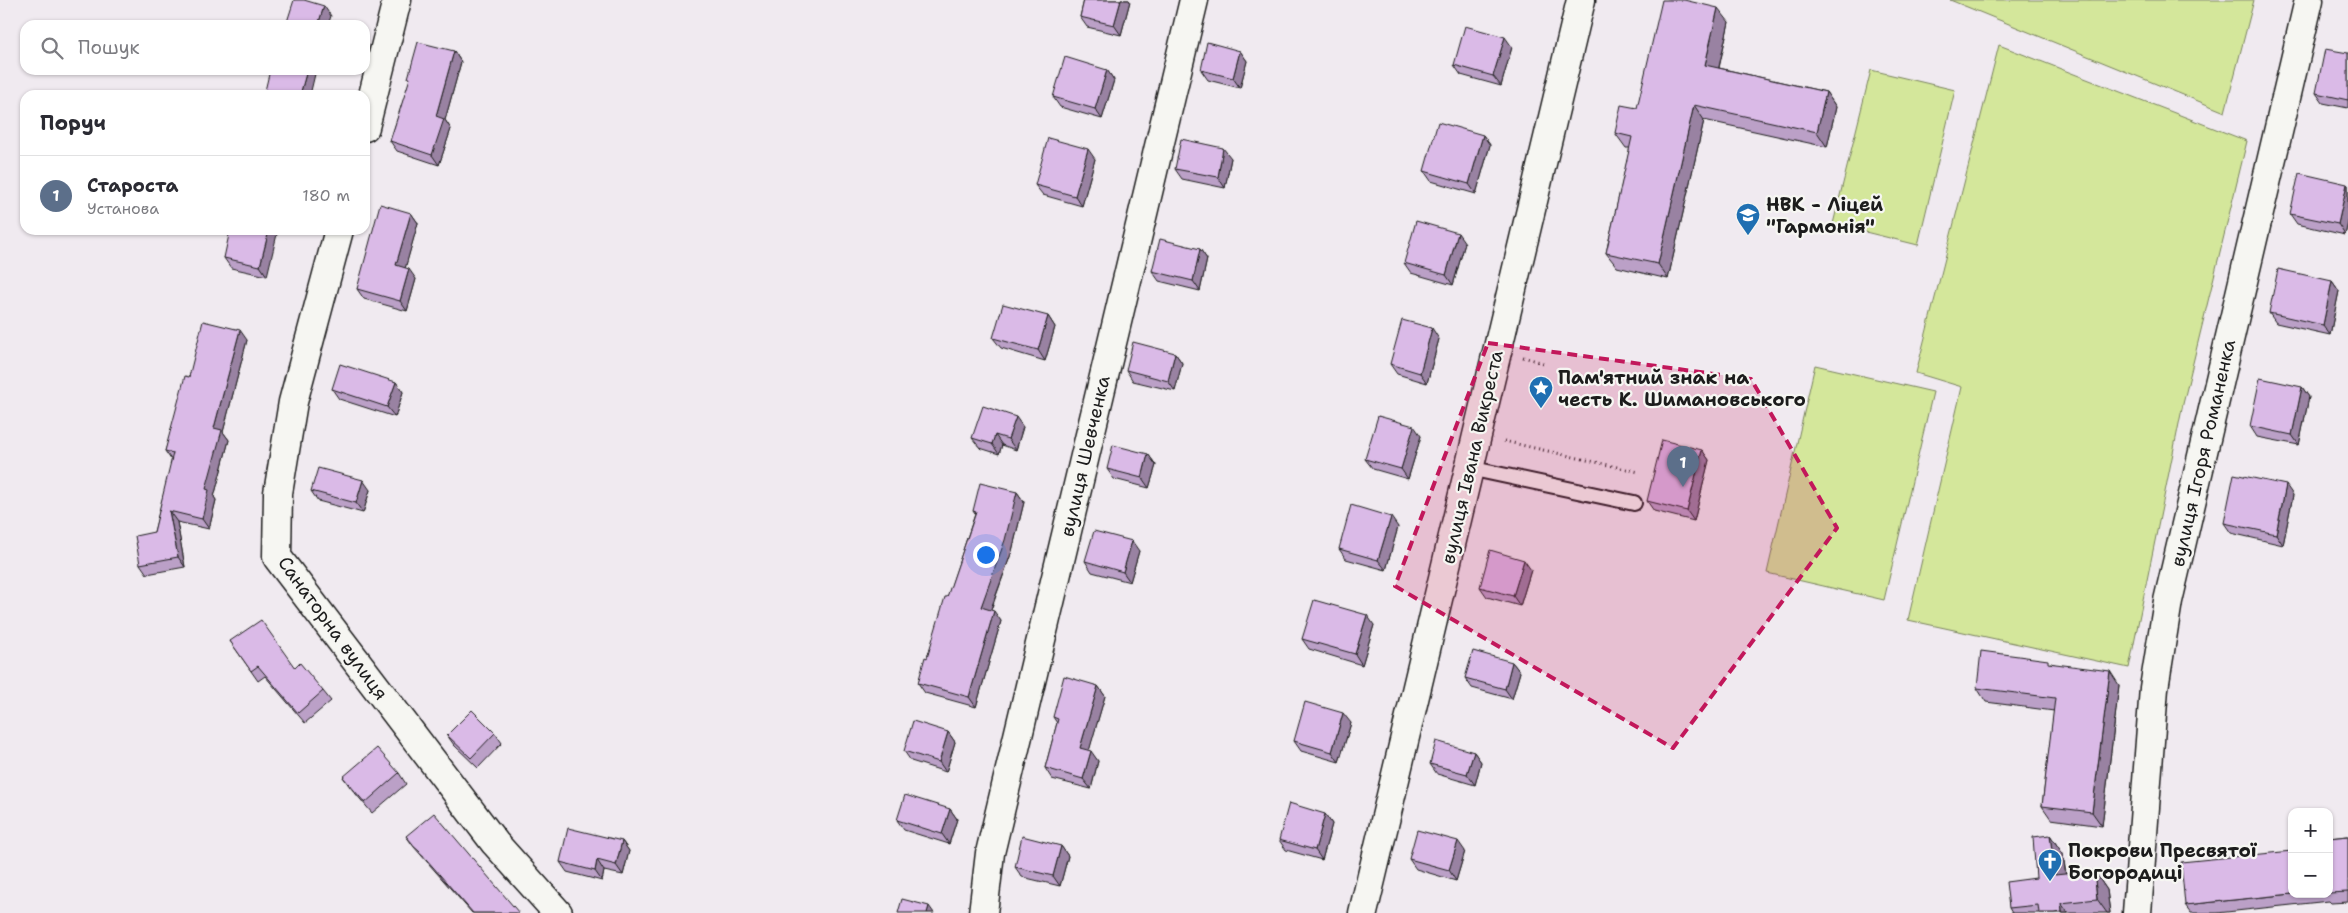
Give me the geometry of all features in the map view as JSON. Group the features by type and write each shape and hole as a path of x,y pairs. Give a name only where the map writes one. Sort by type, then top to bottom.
{"street":[{"path":"370,107 397,0"},
{"name":"вулиця Шевченка","path":"982,913 992,844 1194,0"},
{"name":"вулиця Івана Викреста","path":"1363,913 1581,0"},
{"name":"вулиця Ігоря Романенка","path":"2137,913 2154,688 2168,601 2308,0"},
{"name":"Санаторна вулиця","path":"338,235 293,402 278,492 277,557 495,842 558,913"}],"lane":[{"path":"1469,468 1634,504"}],"path":[{"path":"1477,435 1639,472"}],"highlighted area":[{"path":"1488,343 1751,379 1837,528 1673,748 1395,586"}],"green space":[{"path":"1950,0 2254,0 2225,112"},
{"path":"1999,45 2247,141 2183,404 2129,668 1908,620 1962,387 1916,373"},
{"path":"1871,70 1955,90 1918,245 1833,224"},
{"path":"1815,365 1933,392 1884,600 1767,573"}],"building":[{"path":"294,0 304,0 324,6 320,20 288,20"},
{"path":"1084,0 1121,0 1114,25 1080,17"},
{"path":"1662,0 1684,0 1718,8 1705,65 1826,92 1817,132 1694,105 1658,264 1606,253 1632,137 1615,133 1621,105 1637,108"},
{"path":"1465,26 1505,37 1493,76 1454,65"},
{"path":"418,42 454,51 436,116 444,119 432,155 390,141 410,78 408,78"},
{"path":"1207,42 1240,51 1233,78 1201,70"},
{"path":"2325,49 2348,53 2348,100 2316,93"},
{"path":"1065,57 1107,70 1095,109 1053,97"},
{"path":"269,75 306,75 301,90 265,90"},
{"path":"1438,122 1483,135 1469,184 1424,171"},
{"path":"1048,138 1088,149 1075,196 1035,185"},
{"path":"1181,139 1223,148 1218,177 1175,169"},
{"path":"2299,173 2347,184 2338,224 2290,214"},
{"path":"380,204 411,213 396,265 409,269 400,301 357,289"},
{"path":"1416,221 1458,233 1446,275 1404,263"},
{"path":"229,235 268,235 260,266 224,258"},
{"path":"1160,239 1200,249 1193,281 1152,271"},
{"path":"2278,269 2332,281 2323,325 2269,313"},
{"path":"1003,304 1048,316 1038,350 993,338"},
{"path":"1402,320 1432,328 1420,373 1390,364"},
{"path":"203,321 240,330 214,428 222,430 206,489 209,490 202,519 169,511 178,557 140,564 135,536 154,532 173,453 165,451 185,376 189,377"},
{"path":"1133,342 1175,353 1168,381 1126,370"},
{"path":"340,364 396,382 387,407 332,389"},
{"path":"2260,378 2302,387 2292,435 2250,426"},
{"path":"983,406 1016,417 1008,439 995,435 992,444 972,438"},
{"path":"1378,416 1414,426 1401,469 1365,459"},
{"path":"1662,440 1702,450 1687,511 1647,501"},
{"path":"1113,445 1148,454 1142,478 1107,469"},
{"path":"318,468 363,480 356,503 311,491"},
{"path":"2234,474 2286,485 2276,534 2224,523"},
{"path":"980,483 1017,492 1005,540 981,607 994,611 969,697 918,683 945,597 947,597 976,512 973,511"},
{"path":"1351,505 1391,517 1378,560 1339,549"},
{"path":"1094,531 1132,541 1123,572 1085,561"},
{"path":"1490,550 1524,560 1513,596 1480,587"},
{"path":"1314,600 1367,615 1355,654 1302,639"},
{"path":"261,620 295,668 300,663 323,691 298,713 258,666 251,671 230,641"},
{"path":"1473,651 1512,662 1505,689 1465,678"},
{"path":"1981,651 2048,660 2048,663 2110,671 2092,812 2042,806 2055,698 1977,688"},
{"path":"1064,676 1098,686 1080,748 1091,751 1083,779 1045,768 1058,719 1053,717"},
{"path":"1305,702 1343,713 1332,752 1294,741"},
{"path":"472,710 495,733 471,758 447,735"},
{"path":"913,721 948,732 939,762 904,751"},
{"path":"1436,741 1474,752 1467,774 1430,764"},
{"path":"377,748 399,773 365,803 343,777"},
{"path":"905,795 950,809 942,834 897,820"},
{"path":"1289,803 1325,814 1315,850 1279,840"},
{"path":"434,813 519,913 473,913 406,836"},
{"path":"568,828 622,841 616,865 597,860 595,871 560,862"},
{"path":"1417,830 1458,841 1449,870 1409,859"},
{"path":"2050,835 2055,875 2094,871 2097,899 2061,903 2062,912 2055,913 2039,913 2038,905 2009,908 2006,882 2036,878 2033,837"},
{"path":"1022,836 1061,846 1053,876 1015,867"},
{"path":"2348,836 2348,892 2333,893 2333,838"},
{"path":"2288,851 2288,894 2185,905 2181,862"},
{"path":"902,899 929,906 927,913 898,913"}],"place":[{"name":"НВК - Ліцей \"Гармонія\"","path":"1748,236"},
{"name":"Пам'ятний знак на честь К. Шимановського","path":"1541,409"},
{"name":"Староста","path":"1683,487"},
{"name":"Покрови Пресвятої Богородиці","path":"2050,882"}]}
